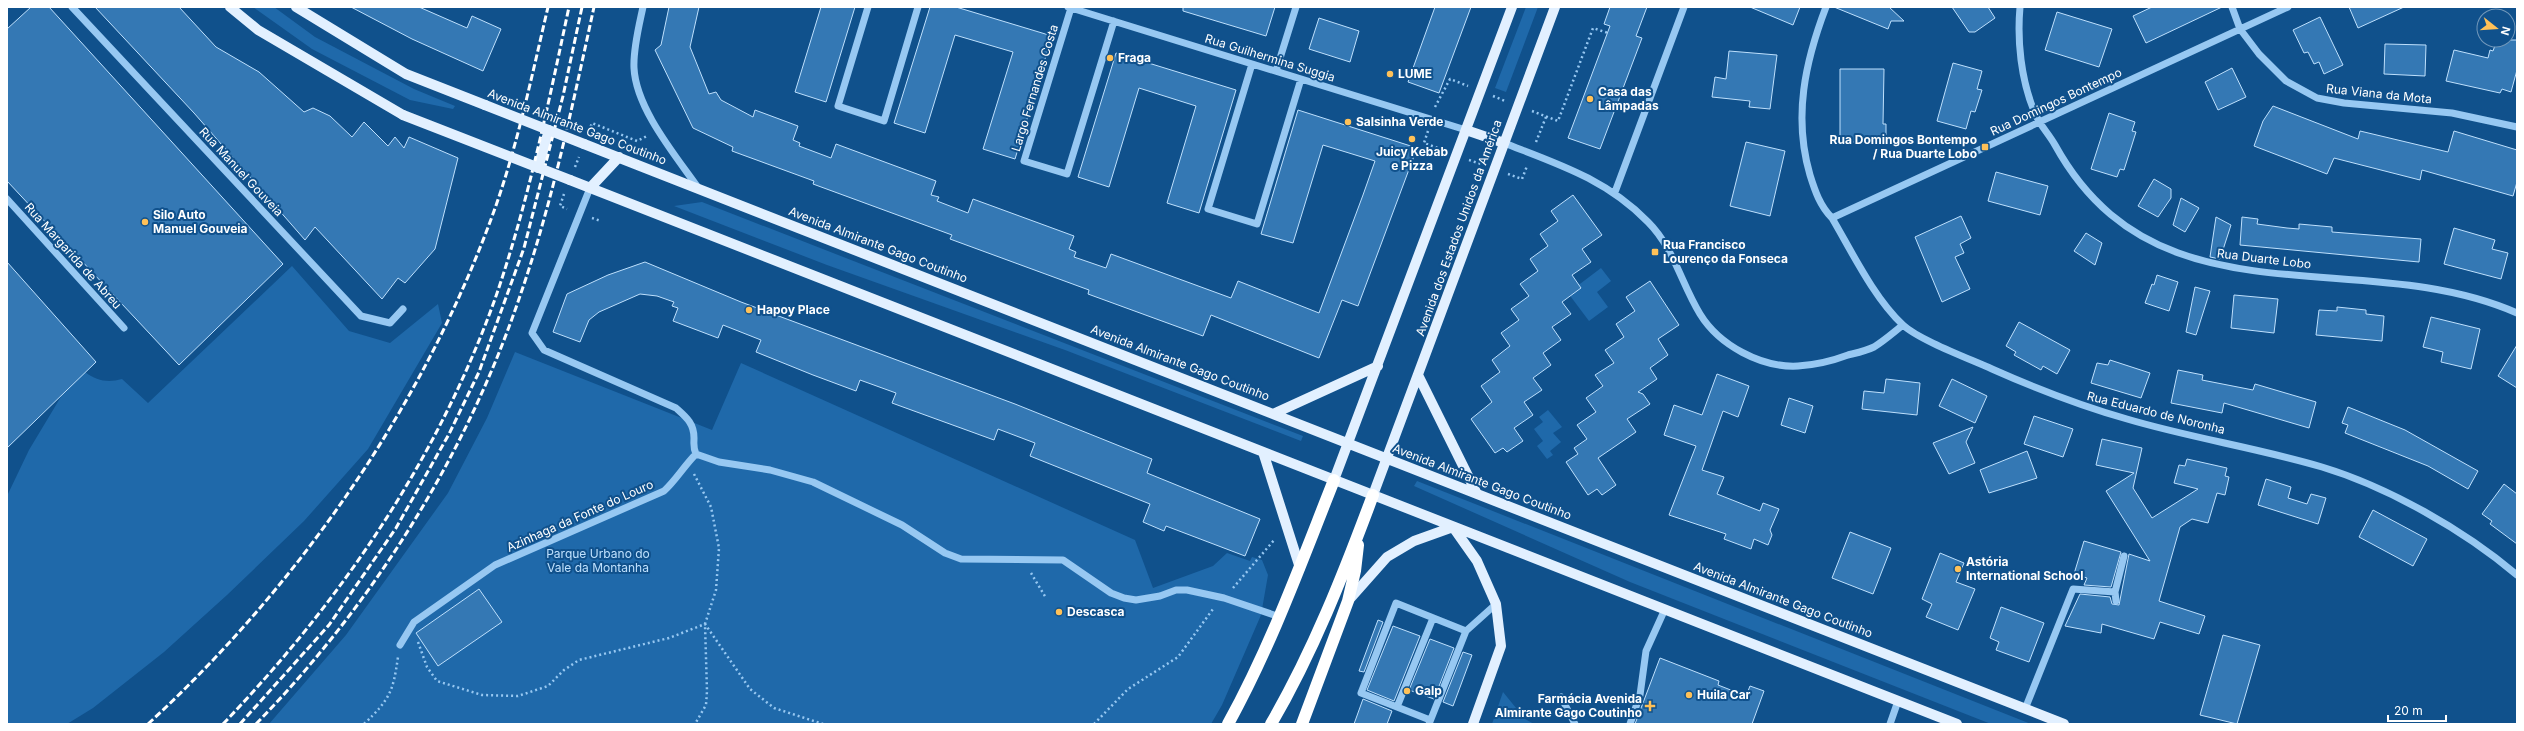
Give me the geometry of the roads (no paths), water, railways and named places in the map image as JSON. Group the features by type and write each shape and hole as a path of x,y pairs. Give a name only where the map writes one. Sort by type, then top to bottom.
{"highway":[{"path":"1228,724 1258,667 1280,617 1334,480"},
{"path":"1271,724 1310,646 1357,539 1373,495"},
{"path":"1305,721 1348,601 1356,571 1358,551 1357,539"}],"main road":[{"path":"230,7 258,30 403,115 1957,724"},
{"name":"Avenida Almirante Gago Coutinho","path":"296,7 406,74 2064,724"},
{"path":"1334,480 1512,7"},
{"name":"Avenida dos Estados Unidos da América","path":"1373,495 1555,7"},
{"path":"538,168 549,130"},
{"path":"1466,130 1504,143"},
{"path":"590,188 618,158"},
{"path":"1273,414 1378,366"},
{"path":"1418,375 1477,494"},
{"path":"1262,452 1300,568"},
{"path":"1348,601 1387,557 1414,541 1453,527"},
{"path":"1453,527 1477,561 1496,604 1500,646 1474,724"}],"street":[{"name":"Rua Manuel Gouveia","path":"72,7 361,316 390,323 403,309"},
{"path":"643,7 634,68 640,94 658,130 699,189"},
{"path":"868,7 838,106 884,120 918,7"},
{"path":"1276,71 1296,7"},
{"path":"1616,192 1684,7"},
{"name":"Rua Eduardo de Noronha","path":"1826,7 1810,53 1805,75 1802,120 1808,165 1814,187 1823,209 1832,218 1880,296 1903,326 1938,344 2061,399 2129,420 2324,468 2371,486 2429,515 2490,552 2517,575"},
{"name":"Rua Duarte Lobo","path":"2020,7 2022,62 2034,113 2062,158 2092,196 2128,227 2170,250 2192,259 2239,269 2443,290 2492,303 2517,313"},
{"name":"Rua Viana da Mota","path":"2232,7 2240,29 2259,54 2286,81 2317,98 2344,103 2452,112 2517,127"},
{"name":"Rua Domingos Bontempo","path":"1832,218 2288,7"},
{"name":"Rua Guilhermina Suggia","path":"1069,8 1090,10 1114,21 1466,130"},
{"name":"Largo Fernandes Costa","path":"1069,8 1024,161 1060,172 1067,174 1114,21"},
{"path":"1252,64 1208,209 1243,220 1257,224 1301,79"},
{"path":"1504,143 1588,176 1616,192 1650,223 1667,244 1700,314 1715,331 1730,344 1752,357 1772,364 1797,366 1826,362 1873,347 1903,326"},
{"path":"590,188 532,333 544,350 676,408 689,419 694,429 694,449 696,454 719,462 770,470 813,482 902,526 945,554 961,559 1063,560 1111,593 1124,598 1136,600 1160,596 1176,590 1224,598 1280,617"},
{"name":"Rua Margarida de Abreu","path":"7,199 124,328"},
{"name":"Azinhaga da Fonte do Louro","path":"400,645 412,628 414,622 495,565 664,491 677,479 688,462 696,454"},
{"path":"2116,601 2114,592 2124,556"},
{"path":"2025,709 2073,589 2114,592"},
{"path":"1466,631 1396,604 1361,693 1430,722 1466,631 1496,604"},
{"path":"1630,724 1640,695 1646,651 1665,609"},
{"path":"1397,707 1433,618"},
{"path":"1561,697 1575,724"},
{"path":"1890,724 1898,701"}],"railway":[{"path":"148,724 203,671 254,614 303,555 348,493 390,428 428,361 461,293 499,196 515,143 548,7"},
{"path":"223,724 266,677 346,578 382,526 415,472 445,416 472,358 495,299 518,227 569,7"},
{"path":"240,724 329,625 396,528 449,434 479,372 524,248 563,96 582,7"},
{"path":"256,724 299,677 340,628 377,577 412,524 445,468 473,411 499,353 521,293 543,223 562,151 594,7"}],"place":[{"name":"Fraga","path":"1110,58"},
{"name":"LUME","path":"1390,74"},
{"name":"Casa das Lâmpadas","path":"1590,99"},
{"name":"Salsinha Verde","path":"1348,122"},
{"name":"Juicy Kebab e Pizza","path":"1412,139"},
{"name":"Rua Domingos Bontempo / Rua Duarte Lobo","path":"1985,147"},
{"name":"Silo Auto Manuel Gouveia","path":"145,222"},
{"name":"Rua Francisco Lourenço da Fonseca","path":"1655,252"},
{"name":"Hapoy Place","path":"749,310"},
{"name":"Astória International School","path":"1958,569"},
{"name":"Descasca","path":"1059,612"},
{"name":"Galp","path":"1407,691"},
{"name":"Huila Car","path":"1689,695"},
{"name":"Farmácia Avenida Almirante Gago Coutinho","path":"1650,706"}],"park label":[{"name":"Parque Urbano do Vale da Montanha","path":"598,561"}]}
